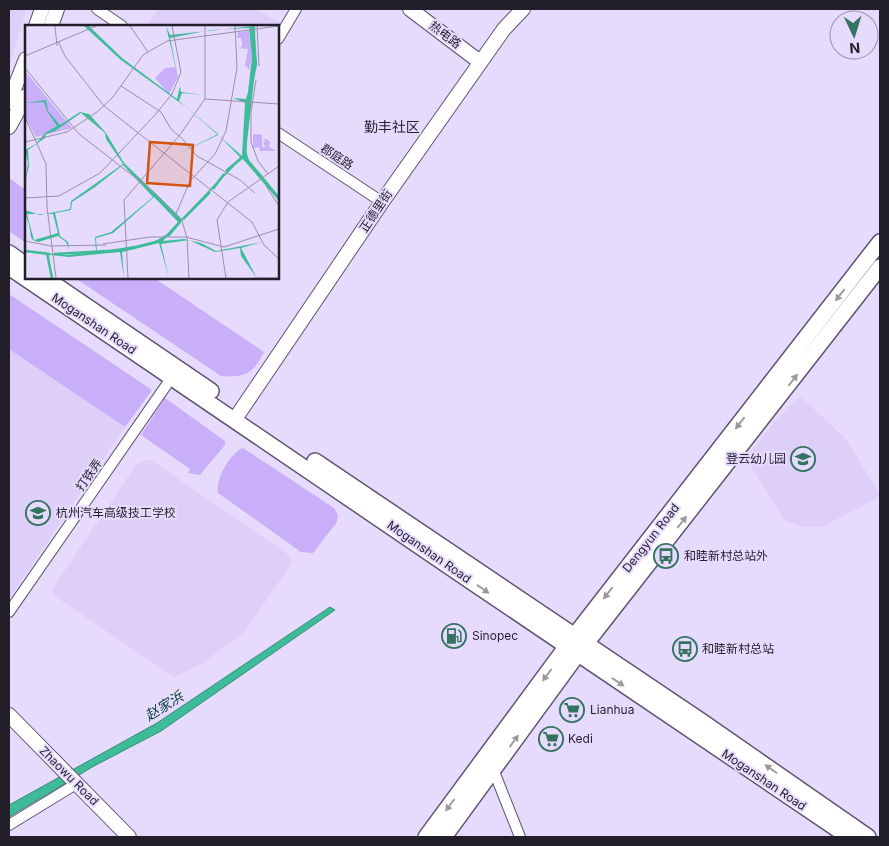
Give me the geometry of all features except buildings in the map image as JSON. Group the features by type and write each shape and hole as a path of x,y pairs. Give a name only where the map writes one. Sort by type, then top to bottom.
{"main road":[{"name":"Dengyun Road","path":"426,837 873,275 880,242"},
{"path":"9,253 25,264"},
{"name":"Moganshan Road","path":"9,267 25,278"},
{"name":"Moganshan Road","path":"27,279 172,377 238,415"},
{"name":"Moganshan Road","path":"46,279 238,415 577,646 849,837"},
{"name":"Moganshan Road","path":"577,646 704,723 868,837"},
{"name":"Dengyun Road","path":"444,837 494,769 577,646"}],"street":[{"path":"36,25 42,9"},
{"path":"51,25 57,9"},
{"path":"97,9 121,25"},
{"path":"279,37 296,9"},
{"name":"热电路","path":"410,9 480,62"},
{"name":"正德里街","path":"238,415 382,202 480,62 504,29 523,9"},
{"path":"9,102 25,62"},
{"path":"9,127 25,98"},
{"name":"郡庭路","path":"279,134 382,202"},
{"name":"打铁弄","path":"9,612 172,377"},
{"name":"Zhaowu Road","path":"9,714 129,837"},
{"path":"494,769 520,837"},
{"path":"9,824 75,783"}],"shaded area":[{"path":"9,9 26,9 9,67"},
{"path":"158,9 256,9 280,23 279,25 148,25"},
{"path":"9,178 25,189 25,242 9,231"},
{"path":"76,279 155,279 264,352 252,370 247,373 236,376 221,376"},
{"path":"9,294 152,390 125,427 9,349"},
{"name":"杭州汽车高级技工学校","path":"9,349 125,427 9,599"},
{"name":"登云幼儿园","path":"800,396 846,439 880,494 880,497 822,527 803,527 785,521 749,463 748,456 775,421"},
{"path":"165,398 225,441 225,445 200,475 188,473 190,469 141,435"},
{"path":"243,448 334,508 338,515 337,522 313,553 301,552 218,493 221,474 233,455"},
{"path":"151,460 289,555 292,563 244,632 203,663 174,677 56,597 51,591 135,466 143,461"},
{"path":"330,607 335,610 161,731 94,766 9,817 9,805 157,723"}],"place":[{"name":"登云幼儿园","path":"803,459"},
{"name":"杭州汽车高级技工学校","path":"38,513"},
{"name":"和睦新村总站外","path":"666,556"},
{"name":"Sinopec","path":"454,636"},
{"name":"和睦新村总站","path":"685,649"},
{"name":"Lianhua","path":"572,710"},
{"name":"Kedi","path":"551,739"}],"district":[{"name":"勤丰社区","path":"392,127"}],"water label":[{"name":"赵家浜","path":"164,706"}]}
